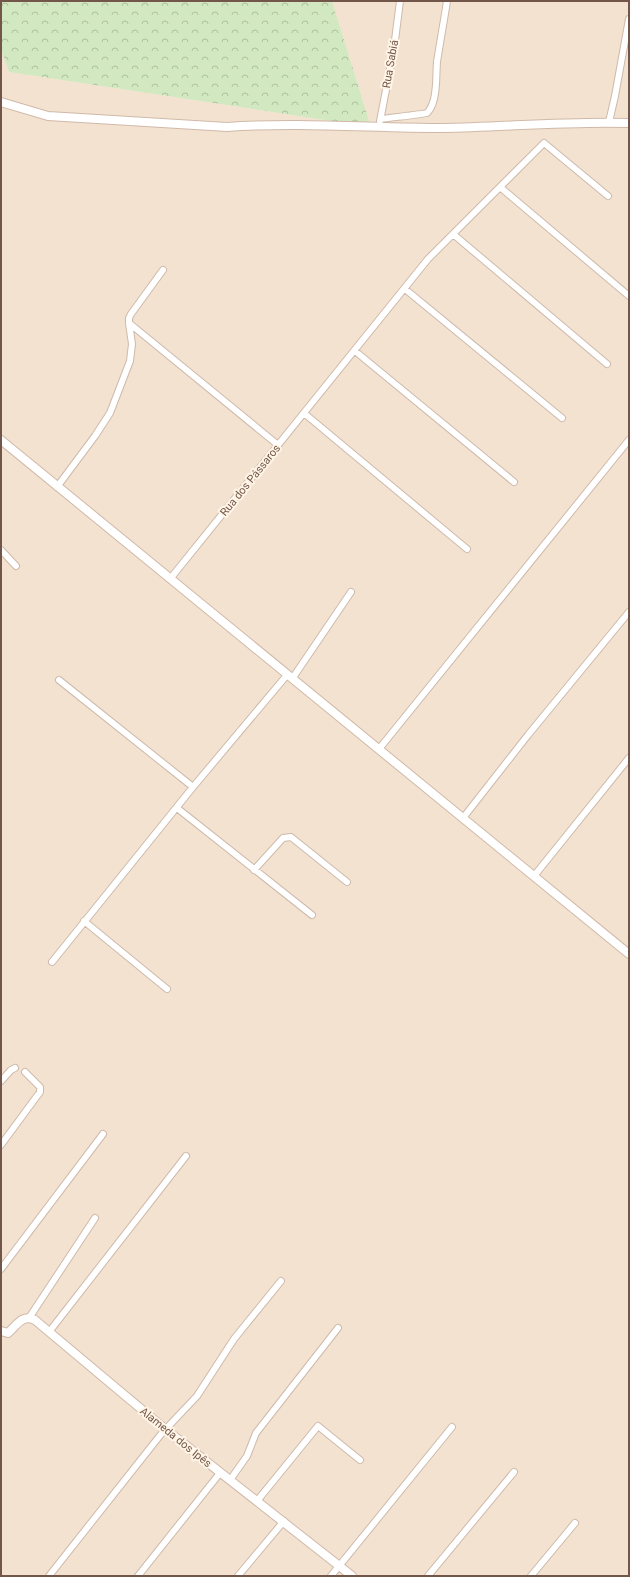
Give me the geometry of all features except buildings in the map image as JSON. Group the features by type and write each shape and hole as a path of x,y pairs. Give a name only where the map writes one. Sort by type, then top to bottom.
{"street":[{"name":"Rua Sabiá","path":"380,123 394,48 400,1"},
{"path":"380,123 402,115 421,115 427,113 434,101 447,1"},
{"path":"609,122 629,19"},
{"path":"1,102 48,116 228,126 380,123 444,128 609,122 629,123"},
{"name":"Rua dos Pássaros","path":"170,579 278,445 305,414 428,260 544,143 608,196"},
{"path":"500,187 629,296"},
{"path":"453,234 607,364"},
{"path":"57,487 110,413 130,361 132,344 129,318 163,270"},
{"path":"405,288 562,418"},
{"path":"129,323 278,445"},
{"path":"355,351 514,482"},
{"path":"305,414 467,549"},
{"path":"379,749 629,440"},
{"path":"2,444 57,487 629,954"},
{"path":"1,550 16,566"},
{"path":"52,962 193,787 289,677 351,592"},
{"path":"463,818 528,735 629,612"},
{"path":"59,680 193,787"},
{"path":"534,876 629,758"},
{"path":"176,808 312,915"},
{"path":"254,870 283,838 291,837 347,882"},
{"path":"84,922 167,989"},
{"path":"1,1081 11,1070 16,1068"},
{"path":"1,1145 40,1092 40,1087 24,1072"},
{"path":"1,1269 103,1134"},
{"path":"49,1332 186,1156"},
{"path":"1,1331 8,1332 22,1319 29,1318 95,1218"},
{"path":"49,1576 166,1429 197,1396 234,1339 280,1281"},
{"name":"Alameda dos Ipês","path":"29,1318 35,1320 220,1473 284,1521 352,1576"},
{"path":"230,1480 246,1456 256,1433 338,1328"},
{"path":"257,1501 318,1426 360,1460"},
{"path":"331,1576 452,1427"},
{"path":"428,1576 514,1472"},
{"path":"138,1576 220,1473"},
{"path":"238,1576 284,1521"},
{"path":"531,1576 575,1523"}],"shaded area":[{"path":"332,1 629,1 629,1576 1,1576 1,50 9,72 371,127"}],"green space":[{"path":"1,1 332,1 371,127 9,72 1,50"}]}
